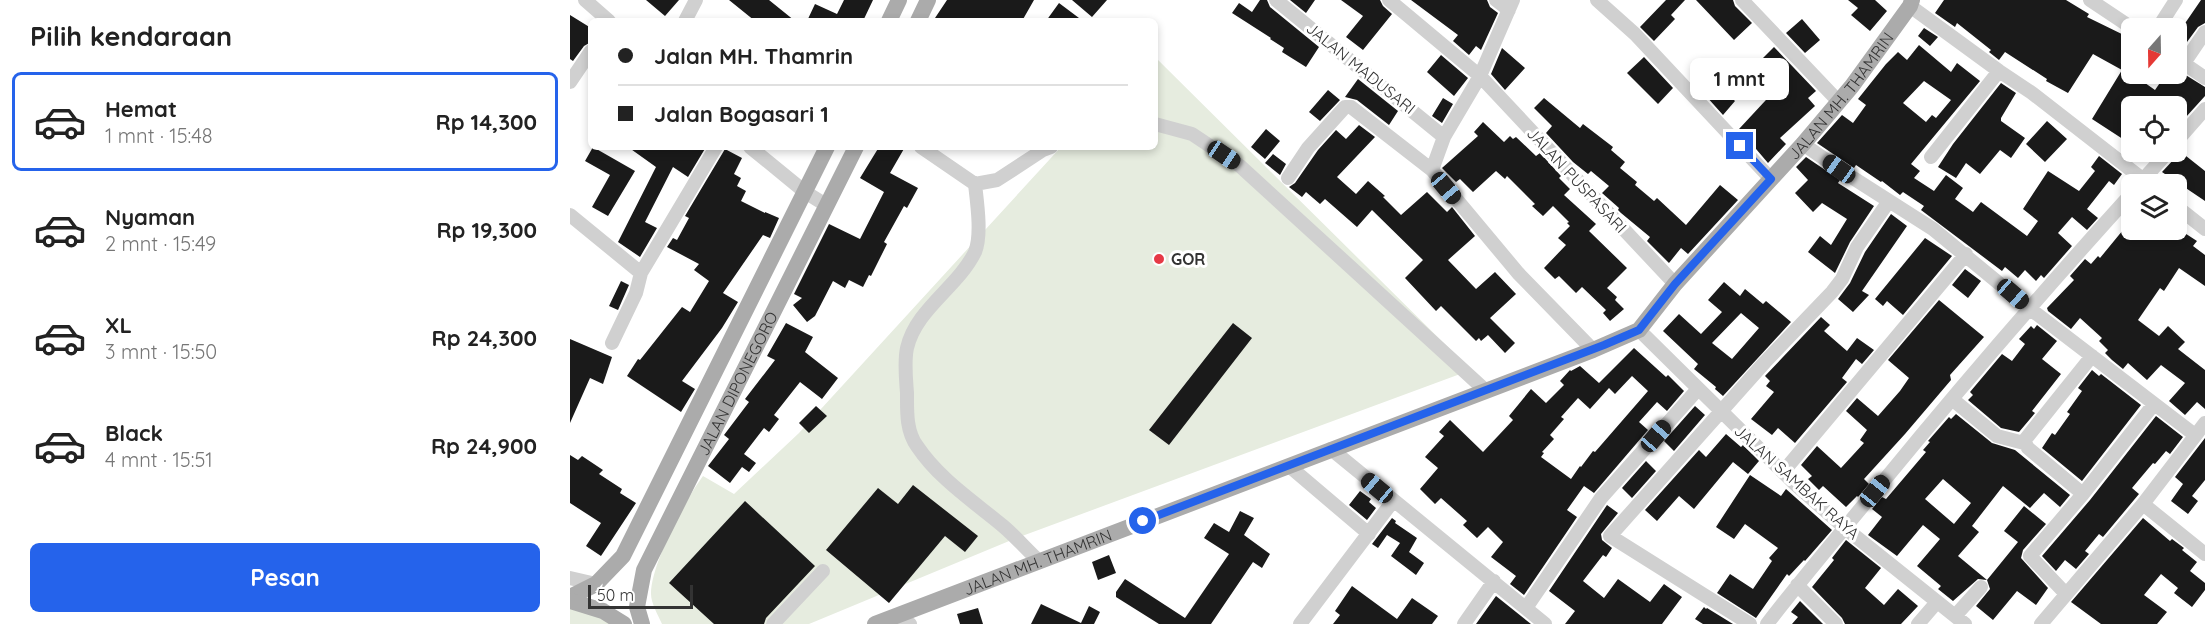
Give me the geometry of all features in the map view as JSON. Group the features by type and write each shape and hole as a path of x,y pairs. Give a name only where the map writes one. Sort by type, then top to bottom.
{"main road":[{"path":"890,18 899,0"},
{"path":"919,18 928,0"},
{"name":"JALAN MH. THAMRIN","path":"875,624 1593,350 1639,330 1675,284 1839,102 1911,3"},
{"name":"JALAN DIPONEGORO","path":"570,599 596,584 623,556 826,150"},
{"name":"JALAN DIPONEGORO","path":"642,624 637,607 644,570 854,150"},
{"path":"570,599 603,611 624,624"}],"street":[{"path":"585,0 606,18"},
{"path":"687,18 696,0"},
{"name":"JALAN MADUSARI","path":"1276,0 1444,137"},
{"name":"JALAN PUSPASARI","path":"1389,0 1480,76 1675,284"},
{"path":"1432,170 1444,137 1480,76 1511,5 1496,0"},
{"path":"1597,0 1635,34 1771,179"},
{"path":"1742,0 1839,102"},
{"path":"2164,18 2176,0"},
{"path":"2097,2 2121,20"},
{"path":"1911,3 1999,71 2032,93 2133,174"},
{"path":"2187,53 2205,32"},
{"path":"570,82 588,55"},
{"path":"2187,66 2205,78"},
{"path":"1931,157 1999,71"},
{"path":"1288,178 1308,148 1347,106 1432,170 1518,273 1593,350"},
{"path":"2187,129 2205,109"},
{"path":"1158,125 1192,134 1240,166 1485,390"},
{"path":"1803,144 1934,229 2029,308 2195,435"},
{"path":"612,343 636,293 641,273 714,150"},
{"path":"754,150 805,192 826,205"},
{"path":"925,150 975,184 997,180 1043,150"},
{"path":"2151,174 2160,162"},
{"path":"975,184 978,216 976,249 969,262 925,314 911,335 906,349 907,415 915,444 931,465 1005,528 1039,561"},
{"path":"1750,624 1610,537 1720,412 1832,292 1842,279 1857,247 1889,201"},
{"path":"1767,624 1952,399 2121,205"},
{"path":"570,215 641,273"},
{"path":"2187,215 2205,229"},
{"path":"1783,472 1966,254"},
{"name":"JALAN SAMBAK RAYA","path":"1639,330 1783,472 1845,528 1960,620"},
{"path":"2024,443 2025,438 2092,356"},
{"path":"1527,608 1601,498 1698,389"},
{"path":"1952,399 1997,436 2024,443 2083,494"},
{"path":"2066,594 2030,556 2083,494 2154,404"},
{"path":"2041,624 2143,504 2205,423"},
{"path":"1331,449 1545,624"},
{"path":"1289,466 1368,534"},
{"path":"1300,624 1393,501"},
{"path":"2143,504 2205,554"},
{"path":"773,624 823,571"},
{"path":"570,578 596,584"},
{"path":"1464,624 1494,581"},
{"path":"1797,585 1836,624"},
{"path":"1960,620 1981,587"},
{"path":"1917,624 1937,602"},
{"path":"893,617 910,624"}],"shaded area":[{"name":"GOR","path":"1158,60 1471,370 1014,539 809,624 662,624 651,598 652,581 679,516 703,476 734,494 799,433 1058,150 1158,150"},
{"path":"570,601 624,624 570,624"}],"building":[{"path":"646,0 679,0 665,16"},
{"path":"729,0 769,0 791,18 751,18"},
{"path":"844,0 873,0 864,18 808,18 815,4 837,14"},
{"path":"947,0 1034,0 1024,18 935,18"},
{"path":"1072,0 1107,0 1092,17"},
{"path":"1260,0 1267,0 1270,7 1319,47 1306,67 1282,52 1284,48 1271,38 1232,13 1239,3 1252,12"},
{"path":"1290,0 1315,0 1306,13"},
{"path":"1341,0 1380,0 1392,14 1363,50 1346,37 1363,16"},
{"path":"1411,0 1487,0 1490,7 1498,13 1481,50 1476,46 1469,55 1453,41 1458,35"},
{"path":"1666,0 1685,0 1671,15 1675,19 1654,41 1640,27"},
{"path":"1696,0 1733,0 1735,6 1752,23 1734,40"},
{"path":"1848,0 1875,0 1887,11 1870,31 1851,15 1858,8"},
{"path":"1944,0 2066,0 2089,14 2087,17 2121,34 2121,69 2093,54 2068,93 2046,81 2047,79 2005,52 1999,60 1989,52 1991,50 1957,23 1955,27 1935,13"},
{"path":"2201,0 2205,0 2205,23 2198,27 2187,42 2187,20"},
{"path":"1059,3 1079,18 1048,18"},
{"path":"570,15 588,26 588,44 573,61 570,59"},
{"path":"1802,19 1820,40 1805,53 1786,33"},
{"path":"1924,28 1938,37 1930,46 1918,36"},
{"path":"1919,45 1951,72 1957,63 1980,81 1911,164 1920,171 1914,178 1934,191 1946,175 1963,188 1955,199 1973,212 1981,202 2027,236 2038,221 2023,209 2048,171 2079,191 2095,171 2091,167 2099,156 2122,174 2114,185 2109,181 2087,209 2098,218 2087,230 2072,217 2058,233 2072,246 2044,278 2041,275 2036,281 2025,270 2018,278 2005,267 2002,271 1921,210 1924,206 1903,192 1900,195 1856,165 1854,168 1817,143 1842,115 1853,123 1866,105 1858,99 1898,52 1907,60","holes":["1924,81 1951,100 1936,118 1932,115 1926,122 1903,103"]},
{"path":"1774,47 1816,91 1808,98 1815,106 1780,138 1786,144 1768,163 1739,129 1778,87 1756,65"},
{"path":"1502,48 1525,68 1505,90 1491,74"},
{"path":"1441,55 1468,78 1454,96 1427,72"},
{"path":"1644,57 1673,88 1658,104 1627,73"},
{"path":"1717,67 1731,82 1723,89 1735,101 1723,115 1697,86"},
{"path":"2121,72 2121,84 2146,84 2155,90 2159,84 2187,84 2187,76 2205,87 2205,96 2187,116 2187,96 2121,96 2121,138 2092,119"},
{"path":"1358,79 1398,111 1389,125 1357,100 1345,97"},
{"path":"2001,83 2016,93 2001,121 2025,138 2011,158 2000,150 1980,174 1966,163 1956,178 1938,167 1953,144"},
{"path":"1328,90 1340,100 1320,121 1309,112"},
{"path":"1443,98 1453,104 1442,123 1432,116"},
{"path":"1544,98 1580,128 1583,124 1613,147 1611,150 1625,162 1620,168 1637,182 1635,185 1654,201 1657,198 1686,225 1720,185 1738,200 1688,254 1681,248 1669,263 1647,241 1650,237 1621,213 1619,208 1602,193 1609,186 1591,171 1588,174 1573,162 1546,133 1552,126 1534,108"},
{"path":"2047,121 2067,139 2045,162 2026,144"},
{"path":"1483,122 1504,142 1510,136 1513,139 1516,137 1536,156 1540,153 1570,189 1564,195 1596,224 1589,231 1627,268 1607,288 1617,297 1615,300 1624,309 1610,321 1603,313 1606,310 1582,287 1576,293 1559,276 1555,279 1544,268 1566,245 1558,238 1570,226 1567,223 1569,222 1553,206 1543,216 1532,206 1535,204 1507,176 1505,179 1496,171 1473,192 1460,179 1456,182 1442,168 1478,136 1474,132"},
{"path":"1359,125 1375,137 1337,177 1356,194 1368,181 1401,215 1427,192 1447,212 1452,207 1475,236 1448,260 1476,289 1495,272 1516,294 1490,318 1515,343 1505,353 1488,335 1481,341 1479,338 1476,341 1441,306 1436,311 1405,278 1423,260 1372,210 1357,227 1325,199 1320,204 1306,192 1302,197 1289,187 1295,183 1318,150 1336,130 1346,139"},
{"path":"1266,129 1280,141 1265,159 1251,147"},
{"path":"591,150 598,150 635,171 608,216 592,207 610,175 585,161"},
{"path":"632,150 704,150 688,177 673,167 645,222 657,228 640,257 618,242 656,167"},
{"path":"724,150 727,150 742,158 734,174 741,178 737,186 746,191 741,201 779,218 770,238 763,235 723,293 738,302 722,328 682,381 695,389 681,412 627,376 638,359 640,360 682,307 690,312 709,281 694,270 699,264 667,247 673,238 677,240 689,218 685,216"},
{"path":"877,150 903,150 890,173 918,188 907,208 904,206 884,242 887,244 863,287 849,280 845,288 833,281 815,316 807,322 793,305 802,298 794,294 829,224 860,239 884,192 860,178"},
{"path":"1273,154 1286,164 1280,175 1265,163"},
{"path":"1806,157 1840,180 1838,183 1874,206 1850,242 1835,273 1808,252 1820,236 1831,245 1847,219 1822,203 1813,212 1795,193 1808,180 1796,167"},
{"path":"2187,157 2205,171 2205,201 2187,189 2187,174 2162,172 2171,162 2187,162"},
{"path":"1891,214 1907,226 1862,291 1869,295 1853,312 1838,299 1850,283 1865,252"},
{"path":"2121,232 2121,240 2187,240 2187,235 2197,241 2193,246 2205,255 2205,286 2179,268 2164,291 2160,288 2138,320 2159,336 2168,326 2185,342 2178,349 2205,370 2205,409 2197,402 2185,415 2169,401 2185,383 2161,365 2147,380 2128,363 2123,369 2105,353 2108,350 2099,341 2102,338 2080,318 2071,329 2048,311 2047,308 2074,280 2070,276 2085,259 2091,264 2098,256 2100,258"},
{"path":"1925,238 1952,256 1903,315 1887,301 1883,306 1875,299"},
{"path":"1965,269 1981,281 1968,298 1952,285"},
{"path":"621,281 629,285 618,310 609,306"},
{"path":"1724,282 1740,296 1745,289 1763,304 1766,301 1791,322 1723,396 1715,389 1716,387 1694,369 1698,364 1663,331 1679,314 1701,334 1722,312 1708,300","holes":["1741,313 1759,328 1732,359 1712,343"]},
{"path":"1939,300 1984,337 1950,375 1951,380 1864,479 1869,484 1846,507 1823,486 1819,490 1808,479 1812,476 1801,465 1817,446 1841,468 1864,443 1860,440 1867,430 1846,411 1857,398 1878,416 1900,391 1909,378 1888,360"},
{"path":"1821,317 1830,325 1824,331 1847,351 1857,338 1874,350 1862,364 1856,359 1842,378 1847,382 1795,443 1778,428 1772,435 1751,419 1774,392 1766,386 1770,381 1765,376"},
{"path":"786,323 813,337 805,352 838,378 822,399 800,382 774,415 779,419 769,432 764,428 744,454 756,463 749,472 742,467 730,483 708,466 729,439 724,435 749,402 745,399 775,360 767,356"},
{"path":"1233,323 1252,338 1169,445 1149,430"},
{"path":"2037,325 2057,341 2042,359 2061,374 2032,411 2035,413 2019,432 2001,428 1968,400 1973,395 1970,392 2002,354 2012,361 2025,344 2019,339 2031,326 2034,329"},
{"path":"570,339 612,357 603,384 590,378 570,423"},
{"path":"1634,348 1684,391 1667,411 1657,402 1639,422 1648,430 1594,493 1584,486 1567,510 1577,517 1524,595 1510,584 1516,576 1491,557 1503,542 1488,527 1477,538 1463,525 1467,521 1441,498 1435,504 1420,489 1438,468 1425,457 1444,436 1439,432 1450,420 1483,452 1513,420 1509,416 1531,389 1546,403 1564,385 1560,381 1570,370 1580,366 1599,383","holes":["1632,376 1648,391 1595,452 1593,451 1571,479 1541,457 1544,453 1542,452 1554,439 1550,435 1564,419 1561,417 1578,398 1590,409 1609,388 1615,394"]},
{"path":"2092,370 2099,376 2101,374 2141,405 2082,481 2042,448 2052,433 2055,435 2070,414 2067,412 2082,391 2078,388"},
{"path":"816,406 827,416 809,433 799,423"},
{"path":"1695,406 1705,415 1674,451 1664,441"},
{"path":"1956,414 1992,443 2015,450 2070,495 2060,507 2044,493 2030,508 2003,486 1972,526 1979,532 1958,556 1987,580 1978,579 1953,601 1938,589 1941,586 1917,566 1940,539 1923,525 1897,556 1868,535 1882,517 1872,509 1882,497 1886,499 1926,452 1923,450 1930,442 1928,441 1949,417 1951,419","holes":["1943,479 1971,503 1954,524 1925,499"]},
{"path":"2156,416 2183,437 2170,454 2166,451 2155,464 2153,463 2132,488 2139,494 2103,537 2099,534 2085,551 2089,554 2076,569 2065,560 2056,571 2042,556 2090,500"},
{"path":"1726,434 1741,447 1743,445 1759,461 1748,474 1733,462 1694,509 1679,496 1657,521 1645,510 1699,450 1706,457"},
{"path":"2205,438 2205,480 2192,496 2198,501 2188,514 2171,501 2183,484 2175,477"},
{"path":"570,455 578,460 582,456 603,470 599,474 622,489 620,493 636,503 601,556 586,546 601,523 570,503"},
{"path":"1646,461 1656,471 1632,498 1622,488"},
{"path":"1750,475 1781,496 1786,489 1832,530 1805,561 1789,576 1787,574 1756,618 1717,593 1730,574 1753,589 1772,561 1769,558 1778,548 1745,524 1734,539 1716,527"},
{"path":"913,485 978,536 965,552 945,536 889,603 826,550 878,488 898,504"},
{"path":"1360,491 1371,499 1369,502 1376,508 1367,520 1349,505"},
{"path":"745,501 815,566 766,618 764,624 714,624 669,583"},
{"path":"1607,505 1618,513 1601,534 1602,540 1612,548 1606,557 1603,555 1583,581 1604,598 1618,579 1650,602 1664,584 1682,597 1662,624 1565,624 1575,611 1549,591"},
{"path":"2024,506 2046,524 2023,550 2021,558 2048,588 2036,605 2017,591 1993,620 1976,606 1990,589 1987,580 2018,542 2004,531"},
{"path":"1240,511 1254,518 1244,535 1270,554 1262,568 1253,562 1211,624 1159,624 1116,597 1116,592 1125,579 1185,618 1229,554 1204,538 1214,523 1229,532"},
{"path":"1392,518 1396,521 1395,523 1417,538 1409,552 1424,563 1416,575 1391,556 1400,543 1387,535 1378,548 1372,544"},
{"path":"2143,518 2170,541 2172,539 2184,548 2182,550 2197,562 2190,571 2205,583 2205,590 2192,607 2174,593 2178,588 2161,574 2144,595 2167,612 2157,624 2101,624 2071,602"},
{"path":"1846,540 1881,568 1865,588 1884,605 1898,589 1918,606 1901,624 1845,624 1812,587 1834,560 1832,558"},
{"path":"1109,555 1116,573 1098,580 1092,562"},
{"path":"1352,586 1397,619 1412,598 1438,616 1432,624 1333,624 1340,615 1335,611"},
{"path":"1496,596 1531,624 1476,624"},
{"path":"1800,601 1823,624 1792,624 1798,617 1791,612"},
{"path":"1041,604 1081,623 1089,606 1100,612 1094,624 1031,624"},
{"path":"1704,607 1733,624 1703,624 1695,619"},
{"path":"978,608 983,624 960,624 957,614"}],"place":[{"name":"GOR","path":"1159,259"}],"route":[{"path":"1143,521 1639,330 1675,284 1771,179 1740,146"}]}
